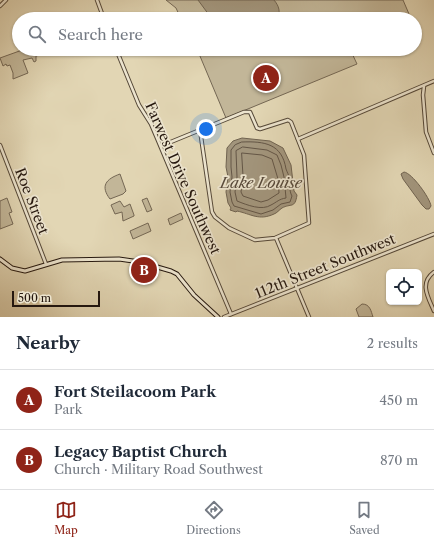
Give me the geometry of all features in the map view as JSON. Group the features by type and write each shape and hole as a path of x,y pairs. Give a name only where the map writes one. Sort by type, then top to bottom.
{"main road":[{"path":"0,259 12,268 23,271 28,271 58,261 133,260 172,271 181,278 194,295 218,317"}],"street":[{"path":"0,6 6,0"},
{"path":"97,0 101,12"},
{"name":"Farwest Drive Southwest","path":"119,56 139,105 151,124 161,146 231,314"},
{"path":"298,139 434,81"},
{"path":"424,86 423,95 426,132 434,153"},
{"path":"161,146 200,130 247,111 250,112 255,124 260,129 288,120 291,122 304,155 310,221 307,224 276,238 257,240 229,228 213,216 200,130"},
{"name":"Roe Street","path":"0,145 46,264"},
{"name":"112th Street Southwest","path":"224,317 434,234"},
{"path":"276,238 309,317"},
{"path":"434,272 428,277 425,286 434,312"}],"shaded area":[{"path":"166,0 403,0 408,12 178,12 176,8"},
{"path":"12,54 12,56 36,56 36,61 34,62 32,58 23,60 28,73 13,79 13,73 10,65 7,66 6,64 3,66 0,58"},
{"path":"200,56 353,56 357,64 226,118"},
{"path":"120,174 126,191 123,194 110,199 105,190 106,184 111,178"},
{"path":"7,198 12,212 9,213 13,224 0,229 0,201"},
{"path":"147,198 152,210 147,212 142,200"},
{"path":"120,201 124,207 130,204 134,216 123,221 122,212 115,214 111,205"},
{"path":"181,213 183,219 170,225 168,219"},
{"path":"148,223 151,231 133,239 130,231"},
{"path":"362,304 367,305 371,310 373,317 359,317 356,309"}],"water":[{"path":"198,0 274,0 279,11 279,12 207,12"},
{"name":"Lake Louise","path":"242,138 270,141 283,148 291,165 294,191 297,195 294,204 282,208 275,214 264,217 230,210 231,208 228,203 226,192 228,177 226,167 227,148 233,141"},
{"path":"404,172 416,181 424,192 430,202 431,206 429,209 426,209 422,205 403,179 401,174"}],"place":[{"name":"Fort Steilacoom Park","path":"266,78"},
{"name":"Legacy Baptist Church","path":"144,270"}]}
